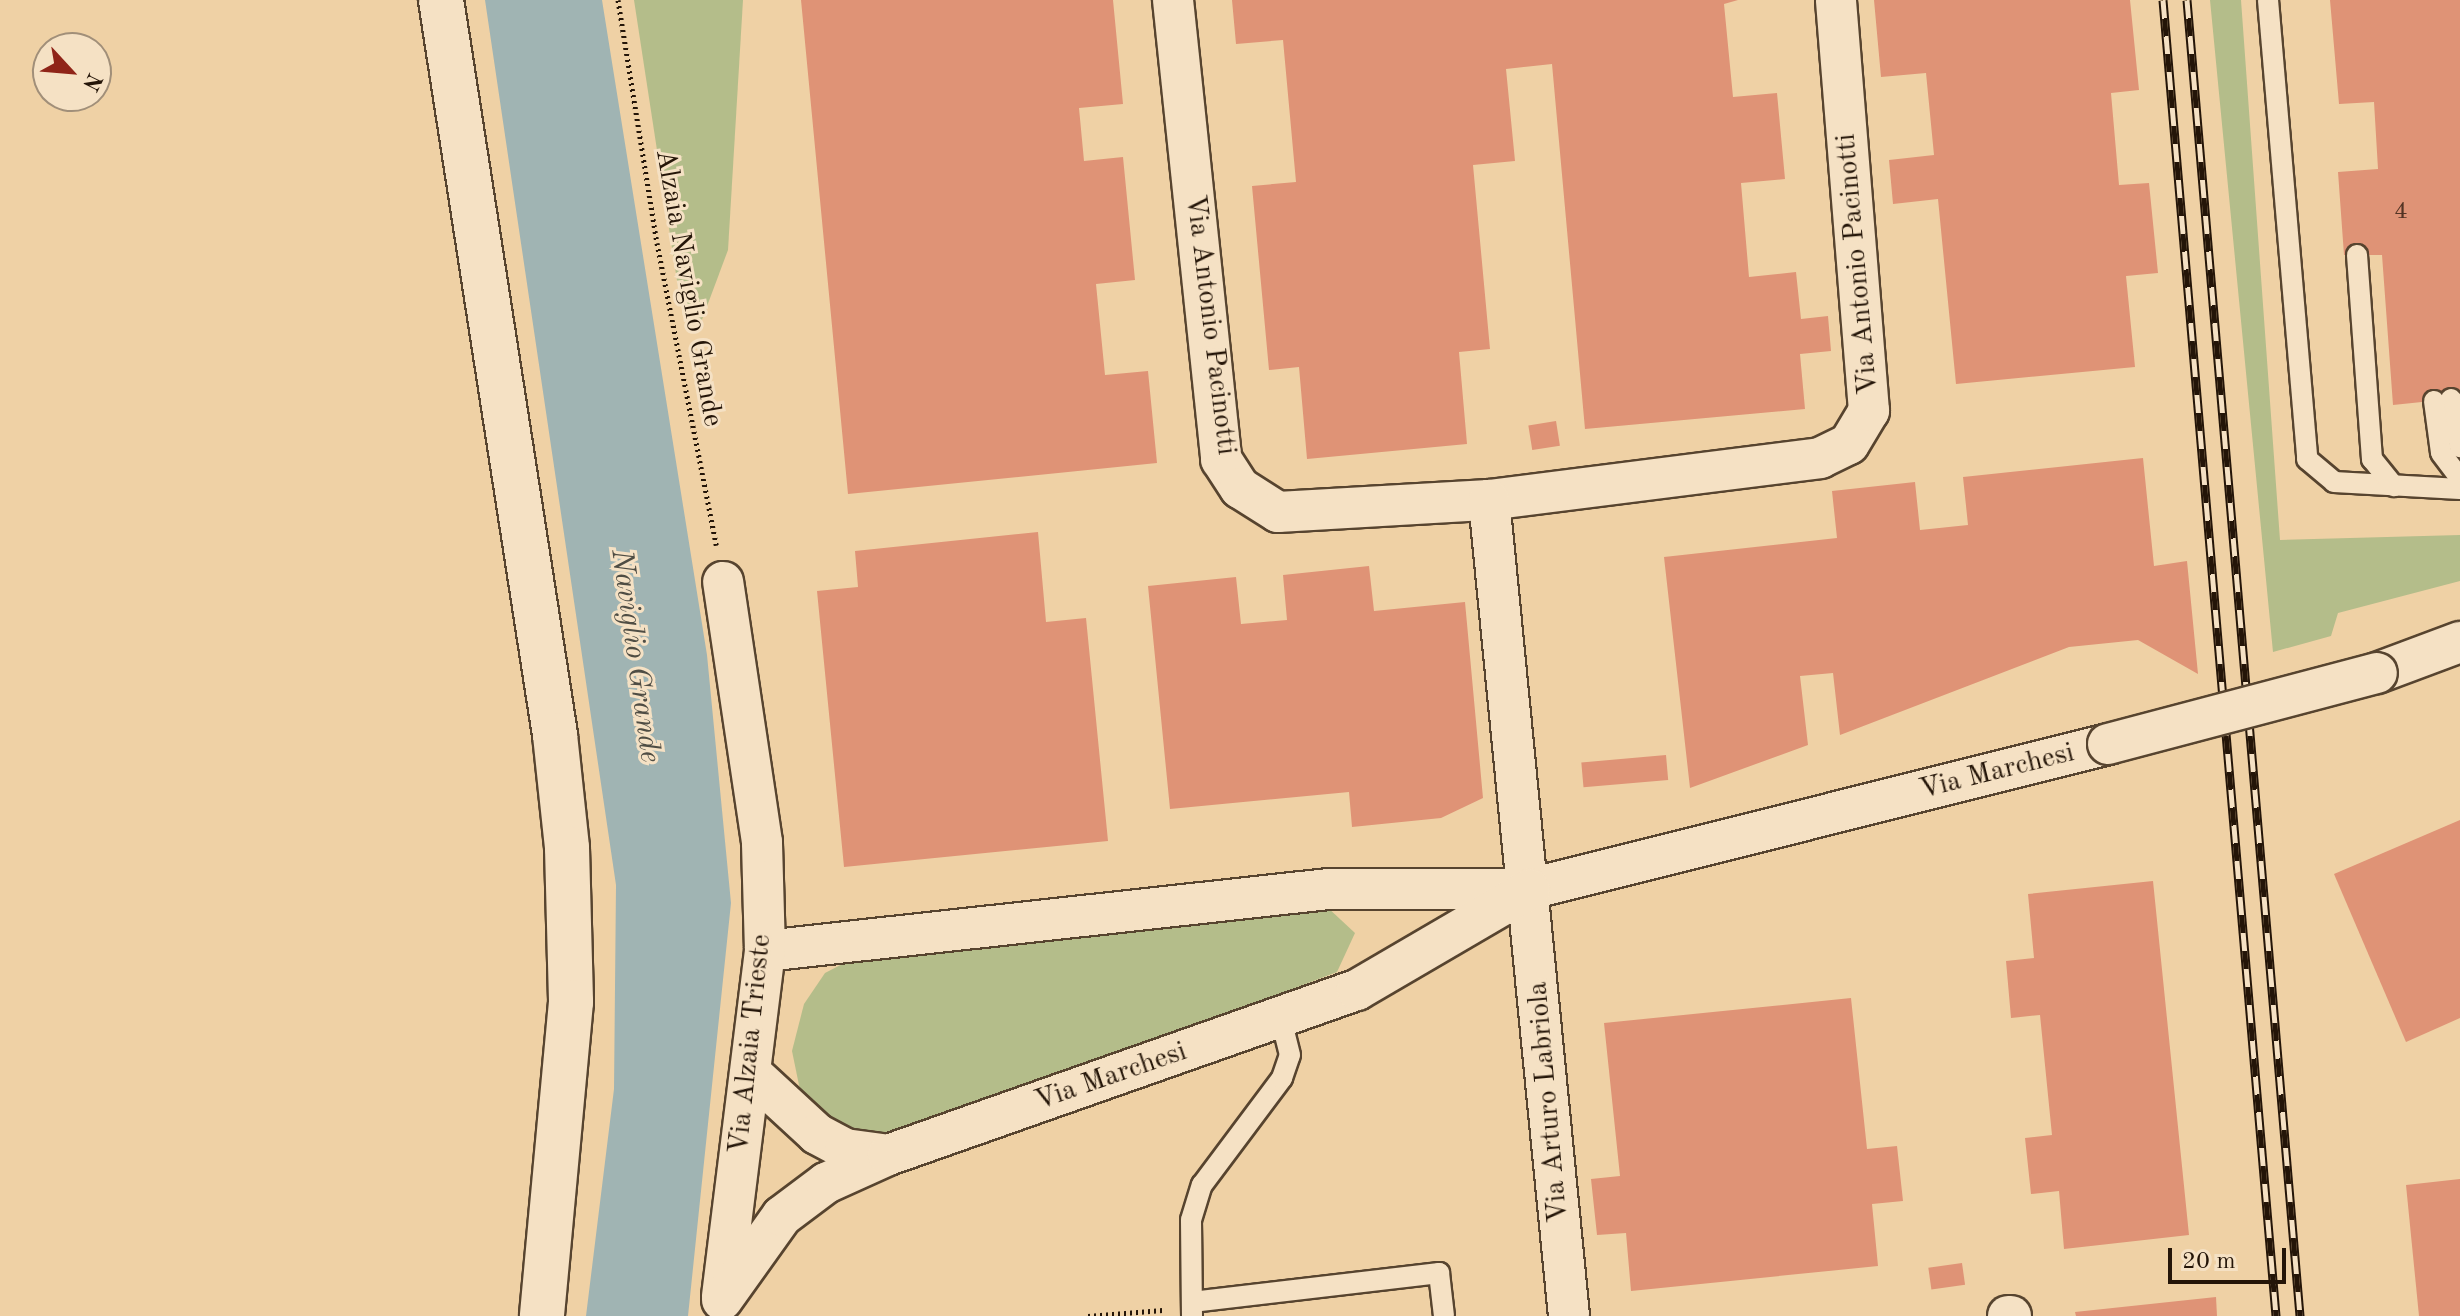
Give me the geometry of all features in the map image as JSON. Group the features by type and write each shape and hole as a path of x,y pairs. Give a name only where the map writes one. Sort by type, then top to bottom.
{"main road":[{"path":"441,0 555,735 567,848 571,1002 542,1316"}],"street":[{"name":"Via Antonio Pacinotti","path":"1173,0 1221,459 1240,488 1278,512 1489,500 1820,458 1849,444 1869,411 1836,0"},
{"path":"1489,500 1530,889"},
{"name":"Via Alzaia Trieste","path":"721,1308 765,951 762,842 723,582"},
{"name":"Via Marchesi","path":"765,951 1328,889 1530,889 2377,673 2460,642"},
{"name":"Via Marchesi","path":"721,1308 782,1216 826,1183 888,1155 1357,990 1530,889"},
{"name":"Via Arturo Labriola","path":"1530,889 1569,1316"},
{"path":"751,1073 817,1134 845,1149 888,1155"}],"lane":[{"path":"2268,0 2307,459 2334,482 2460,489"},
{"path":"2357,255 2372,459 2394,486"},
{"path":"2460,447 2442,400 2441,453 2460,478"},
{"path":"1281,1018 1290,1055 1282,1078 1202,1185 1191,1220 1192,1309 1439,1273 1444,1316"}],"path":[{"name":"Alzaia Naviglio Grande","path":"618,0 657,243 723,582"},
{"path":"1088,1316 1192,1309"}],"green space":[{"path":"634,0 743,0 728,250 697,333 678,287"},
{"path":"2210,0 2241,0 2280,540 2460,535 2460,581 2338,613 2331,636 2273,652"},
{"path":"1326,906 1355,933 1337,972 904,1136 869,1139 828,1119 800,1090 792,1051 804,1004 825,973 858,956"}],"water":[{"name":"Naviglio Grande","path":"485,0 602,0 707,655 731,903 688,1316 586,1316 614,1089 616,885"}],"building":[{"path":"801,0 1113,0 1123,104 1079,108 1084,161 1123,157 1135,280 1096,284 1105,375 1148,371 1157,463 848,494"},
{"path":"1232,0 1738,0 1724,4 1733,97 1777,93 1785,179 1741,183 1749,277 1796,272 1801,319 1828,316 1831,351 1800,354 1805,409 1585,429 1552,64 1506,69 1515,161 1473,165 1490,349 1459,352 1467,444 1307,459 1299,367 1269,370 1252,186 1296,182 1283,40 1236,44"},
{"path":"1874,0 2130,0 2139,90 2111,93 2119,185 2149,183 2158,273 2126,276 2135,367 1956,384 1938,199 1893,204 1889,160 1934,155 1926,73 1881,77"},
{"path":"2330,0 2460,0 2460,398 2393,405 2382,255 2344,255 2338,172 2378,169 2374,102 2339,104"},
{"path":"1556,421 1560,446 1532,450 1528,425"},
{"path":"2143,458 2154,566 2187,561 2198,674 2138,640 2069,647 1840,735 1833,673 1800,676 1808,745 1690,788 1664,557 1837,538 1832,491 1915,482 1920,530 1968,525 1963,477"},
{"path":"1038,532 1046,622 1086,618 1108,841 844,867 817,591 858,587 855,551"},
{"path":"1369,566 1374,611 1465,602 1483,798 1441,818 1352,827 1349,792 1170,809 1148,586 1236,577 1241,624 1287,620 1283,575"},
{"path":"1666,755 1668,780 1584,787 1581,762"},
{"path":"2460,820 2460,1018 2406,1042 2334,874"},
{"path":"2153,881 2189,1235 2064,1249 2059,1191 2031,1194 2025,1138 2052,1135 2040,1015 2011,1018 2006,961 2034,958 2028,894"},
{"path":"1851,998 1867,1149 1897,1146 1903,1201 1872,1204 1878,1266 1631,1291 1626,1233 1597,1235 1591,1179 1620,1176 1604,1023"},
{"path":"2460,1179 2460,1316 2419,1316 2406,1185"},
{"path":"1962,1263 1965,1285 1931,1290 1928,1268"},
{"path":"2216,1297 2217,1316 2076,1316 2075,1312"}],"railway":[{"path":"2163,0 2276,1316"},
{"path":"2187,0 2300,1316"}]}
